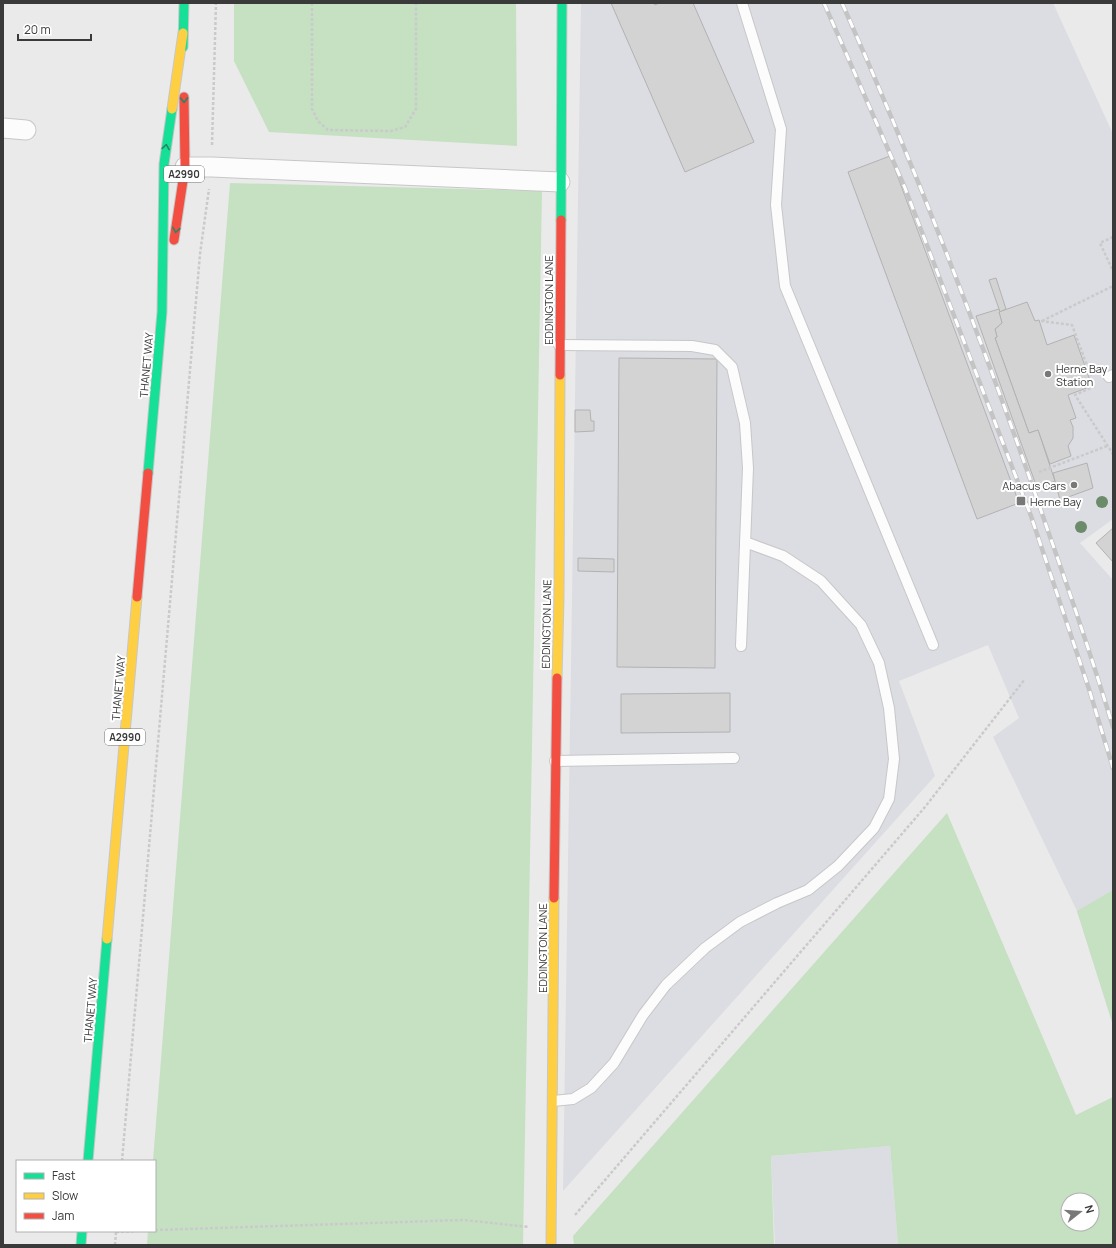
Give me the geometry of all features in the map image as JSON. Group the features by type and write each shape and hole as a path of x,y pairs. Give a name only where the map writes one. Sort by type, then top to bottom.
{"main road":[{"name":"THANET WAY","path":"162,312 185,167 184,3"},
{"name":"EDDINGTON LANE","path":"551,1245 555,761 559,597 559,345 562,3"},
{"name":"THANET WAY","path":"88,1160 162,312 164,164 183,33"},
{"path":"81,1245 82,1232"}],"street":[{"path":"3,128 26,130"},
{"path":"185,167 560,182"}],"lane":[{"path":"742,3 781,129 776,206 785,286 933,645"},
{"path":"559,345 692,346 715,350 732,367 745,423 748,468 741,646"},
{"path":"553,1101 573,1099 591,1088 614,1063 643,1015 666,985 705,948 740,922 777,903 808,890 838,866 874,828 889,799 894,759 889,708 879,663 861,625 820,581 783,556 745,542"},
{"path":"555,761 734,758"}],"path":[{"path":"122,1160 200,262 212,167 216,3"},
{"path":"312,3 312,109 318,121 328,130 391,131 405,127 416,109 416,3"},
{"path":"1113,237 1100,243 1113,270"},
{"path":"1113,286 1041,321 1072,325 1084,361 1095,387 1075,395 1113,454"},
{"path":"1039,472 1107,446"},
{"path":"156,1230 464,1220 551,1229 571,1220 925,807 1025,679"},
{"path":"115,1245 116,1232"}],"shaded area":[{"path":"581,3 1053,3 1113,134 1113,519 1080,543 1113,580 1113,1025 1077,911 993,737 1019,718 988,645 899,681 935,776 563,1191"},
{"path":"890,1146 898,1245 775,1245 771,1156"}],"green space":[{"path":"234,3 516,3 517,146 269,132 234,61"},
{"path":"230,183 542,191 523,1245 147,1245 148,1232 156,1232 156,1160 153,1160"},
{"path":"947,813 1076,1115 1113,1097 1113,1245 898,1245 890,1146 771,1156 774,1245 574,1245 573,1236"},
{"path":"1113,890 1113,1025 1077,911"}],"building":[{"path":"611,3 654,3 655,5 659,3 693,3 754,142 685,172"},
{"path":"890,156 1019,503 977,519 848,172"},
{"path":"996,278 1006,309 1000,312 989,280"},
{"name":"Herne Bay Station","path":"1027,302 1035,321 1039,320 1047,345 1074,335 1092,386 1068,395 1076,418 1070,420 1073,427 1073,438 1068,446 1071,456 1050,464 1038,430 1029,433 995,338 997,337 995,329 1002,323 999,312"},
{"path":"999,309 1002,323 995,329 997,337 995,338 1029,433 1038,430 1055,481 1037,488 976,316"},
{"path":"619,358 717,359 715,668 617,667"},
{"path":"575,410 590,410 591,421 594,421 594,431 575,432"},
{"name":"Abacus Cars","path":"1087,463 1093,488 1060,500 1053,473"},
{"path":"1113,528 1113,562 1096,543"},
{"path":"578,558 614,559 614,572 578,571"},
{"path":"730,693 730,732 621,733 621,694"}],"railway":[{"path":"824,3 905,188 1031,516 1089,689 1113,768"},
{"path":"842,3 925,199 1001,397 1090,653 1113,727"}],"traffic: fast":[{"path":"183,47 184,3"},
{"path":"561,220 562,3"},
{"path":"148,473 162,312 164,164 172,109"},
{"path":"88,1160 107,939"},
{"path":"81,1245 82,1232"}],"traffic: slow":[{"path":"172,109 183,33"},
{"path":"557,678 560,375"},
{"path":"107,939 137,597"},
{"path":"551,1245 554,898"}],"traffic: jam":[{"path":"174,240 185,167 184,97"},
{"path":"560,375 561,220"},
{"path":"137,597 148,473"},
{"path":"554,898 557,678"}],"place":[{"name":"Herne Bay Station","path":"1048,374"},
{"name":"Abacus Cars","path":"1074,485"},
{"name":"Herne Bay","path":"1021,501"}]}
